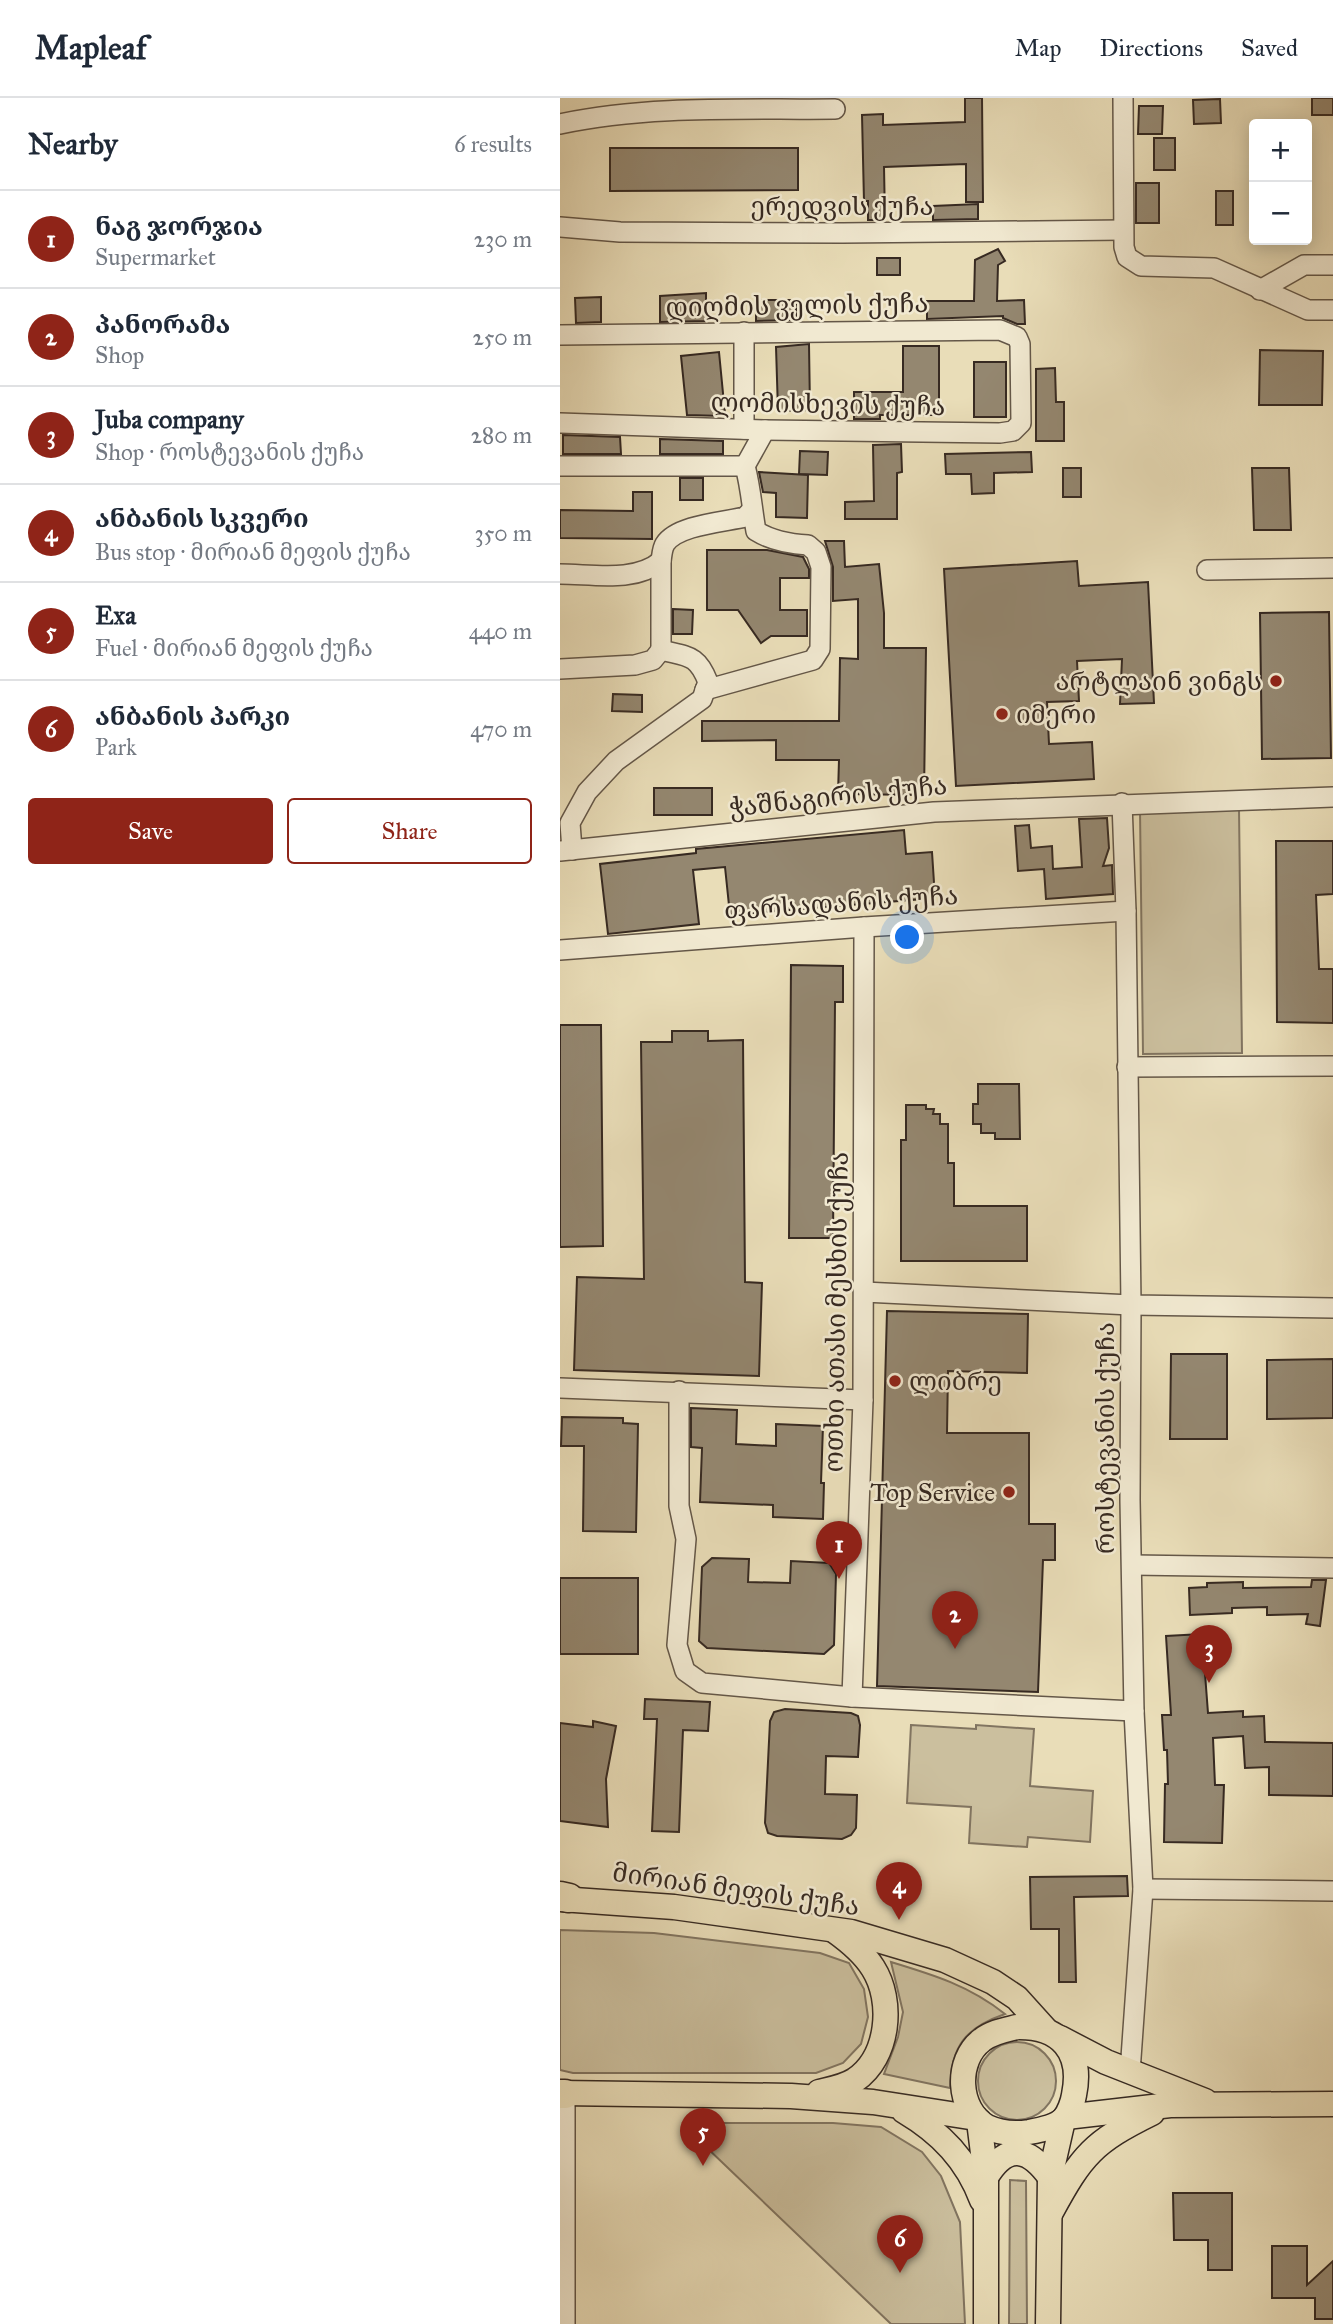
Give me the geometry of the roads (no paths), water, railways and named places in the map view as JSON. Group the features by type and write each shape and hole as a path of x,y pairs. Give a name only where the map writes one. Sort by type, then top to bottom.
{"main road":[{"name":"მირიან მეფის ქუჩა","path":"563,1898 674,1907 831,1928 906,1947 945,1960 982,1977 1017,1998 1052,2033 1130,2072 1212,2104"},
{"path":"791,2096 819,2092 853,2081 870,2065 884,2031 885,1999 881,1983 856,1946 831,1928"},
{"path":"986,2324 986,2177 977,2120 967,2104 963,2090 965,2064 971,2051 982,2040 997,2032 1017,2027 1052,2033 1070,2051 1075,2067 1074,2093 1064,2118 1050,2177 1048,2324"},
{"path":"562,2094 791,2096 873,2102 977,2120 988,2127 1012,2133 1042,2129 1064,2118"},
{"name":"მირიან მეფის ქუჩა","path":"1064,2118 1170,2105 1333,2104"},
{"path":"1048,2219 1071,2176 1090,2152 1119,2129 1170,2105"},
{"path":"895,2106 922,2122 953,2148 978,2189 986,2209"},
{"path":"986,2177 1002,2157 1022,2153 1040,2164 1050,2177"}],"street":[{"path":"1123,98 1124,247 1127,257 1141,266 1214,268 1308,310 1333,310"},
{"path":"560,124 588,118 704,110 835,109"},
{"name":"ერედვის ქუჩა","path":"560,227 620,232 1124,230"},
{"path":"1260,290 1304,265 1333,265"},
{"name":"დიღმის ველის ქუჩა","path":"560,335 1000,330 1017,337 1020,352"},
{"path":"744,332 744,429"},
{"name":"ლომისხევის ქუჩა","path":"560,422 765,430 1000,433 1013,431 1021,423 1020,352"},
{"path":"705,690 813,660 820,649 821,567 816,552 808,545 789,544 766,538 756,531 753,498 745,466 765,430"},
{"path":"560,466 745,466"},
{"path":"560,668 635,666 653,660 660,650 660,561 663,546 682,530 745,517 752,510"},
{"path":"560,574 636,574 650,570 660,561"},
{"path":"1207,570 1333,568"},
{"path":"566,851 569,823 587,792 616,761 702,699 708,682 701,665 688,657 660,650"},
{"name":"ჭაშნაგირის ქუჩა","path":"566,851 934,811 1333,797"},
{"name":"როსტევანის ქუჩა","path":"1122,803 1131,1305 1133,1711 1143,1889 1130,2072"},
{"name":"ფარსადანის ქუჩა","path":"560,950 1126,911"},
{"name":"ოთხი ათასი მესხის ქუჩა","path":"852,1697 863,1400 864,927"},
{"path":"1127,1067 1333,1066"},
{"path":"864,1292 1131,1305 1333,1308"},
{"path":"560,1388 863,1400"},
{"path":"679,1391 679,1506 686,1539 677,1645 685,1671 702,1683 852,1697 1133,1711"},
{"path":"1132,1565 1333,1568"},
{"path":"1143,1889 1333,1891"},
{"path":"562,2094 565,2324"}],"place":[{"name":"არტლაინ ვინგს","path":"1276,681"},
{"name":"იმერი","path":"1002,714"},
{"name":"ლიბრე","path":"895,1381"},
{"name":"Top Service","path":"1009,1492"},
{"name":"ნაგ ჯორჯია","path":"839,1579"},
{"name":"პანორამა","path":"955,1649"},
{"name":"Juba company","path":"1209,1683"},
{"name":"ანბანის სკვერი","path":"899,1920"},
{"name":"Exa","path":"703,2166"},
{"name":"ანბანის პარკი","path":"900,2273"}]}
